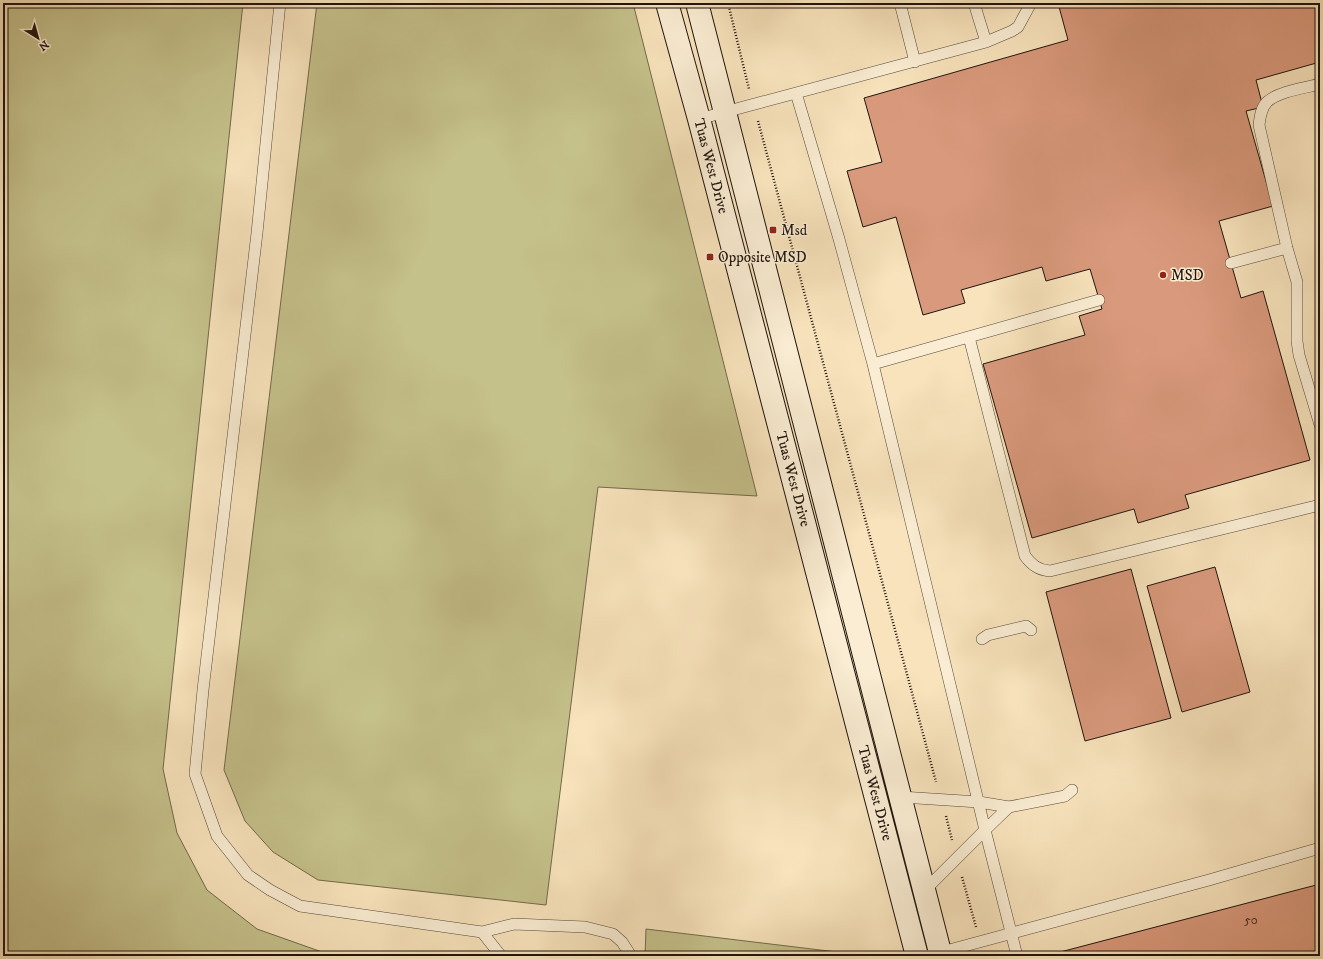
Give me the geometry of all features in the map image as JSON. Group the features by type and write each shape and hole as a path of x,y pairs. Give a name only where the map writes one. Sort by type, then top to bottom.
{"main road":[{"name":"Tuas West Drive","path":"667,3 699,119 917,956"},
{"name":"Tuas West Drive","path":"697,3 924,891 936,955"}],"lane":[{"path":"280,3 257,233 203,690 195,774 217,836 248,875 270,890 300,906 482,932 514,924 585,927 613,934 622,942 631,956"},
{"path":"900,3 915,62"},
{"path":"974,3 986,42"},
{"path":"699,119 986,42 1018,27 1031,3"},
{"path":"1320,84 1277,96 1267,102 1261,113 1258,125 1287,248 1298,282 1297,341 1299,355 1320,425"},
{"path":"796,93 839,239 873,364 985,830 1017,956"},
{"path":"1231,263 1287,248"},
{"path":"873,364 1099,300"},
{"path":"969,337 1026,556 1035,567 1050,571 1320,505"},
{"path":"982,639 988,635 1026,626 1031,630"},
{"path":"900,797 979,802 1009,808 1065,796 1072,790"},
{"path":"901,894 924,891 1009,808"},
{"path":"936,955 980,941 1209,880 1320,848"},
{"path":"482,932 501,956"}],"path":[{"path":"728,3 753,105 980,941"}],"shaded area":[{"path":"3,3 243,3 163,769 177,833 207,890 257,929 322,952 359,956 3,956"},
{"path":"317,3 633,3 757,496 598,487 546,905 318,880 273,852 245,821 224,770"},
{"path":"646,929 870,956 645,956"}],"building":[{"name":"MSD","path":"1058,3 1320,3 1320,62 1256,80 1263,107 1246,111 1273,206 1219,221 1241,298 1263,291 1310,460 1185,495 1189,508 1138,523 1134,509 1032,538 983,364 1085,335 1079,316 1102,309 1090,269 1046,281 1042,267 961,290 965,303 923,315 896,217 863,227 847,171 882,162 864,98 1068,40"},
{"path":"1215,567 1250,692 1182,712 1147,586"},
{"path":"1131,569 1171,718 1085,741 1046,592"},
{"path":"1320,884 1320,956 1045,956"}],"place":[{"name":"Msd","path":"773,230"},
{"name":"Opposite MSD","path":"710,257"},
{"name":"MSD","path":"1163,275"}]}
